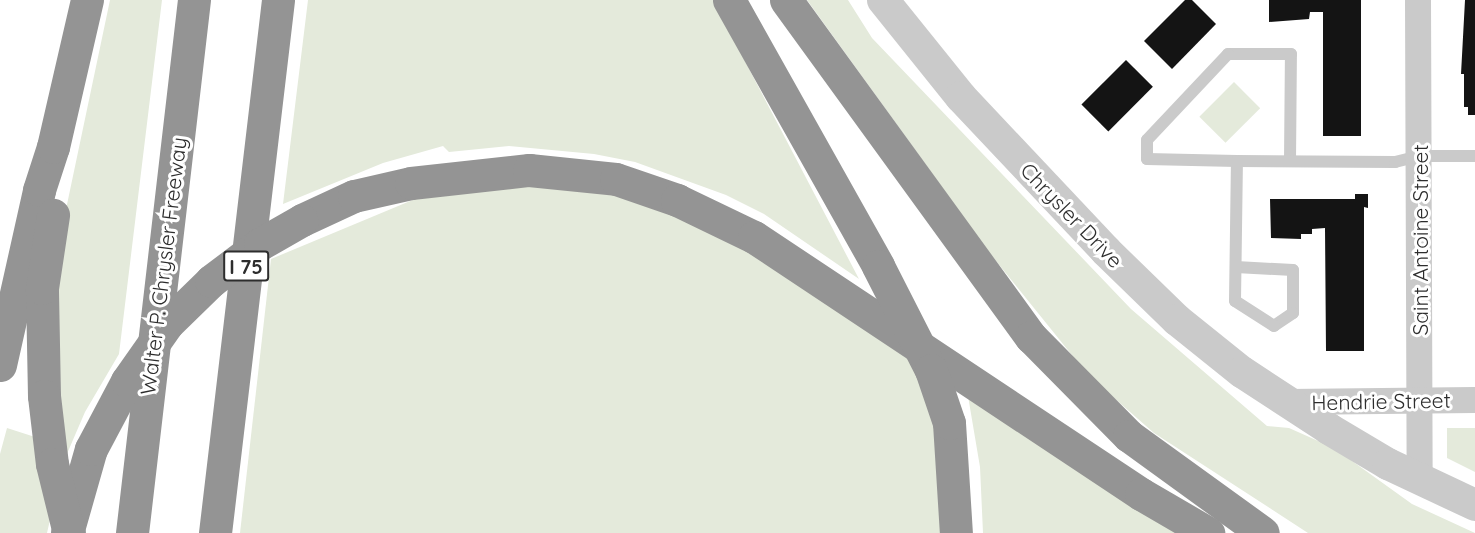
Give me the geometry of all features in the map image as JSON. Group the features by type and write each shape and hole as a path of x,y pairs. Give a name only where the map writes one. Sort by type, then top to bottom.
{"highway":[{"path":"0,365 39,190 54,147 87,0"},
{"name":"Walter P. Chrysler Freeway","path":"132,533 194,0"},
{"name":"I 75","path":"215,533 278,0"},
{"path":"729,0 878,266 931,370 949,423 956,533"},
{"path":"786,0 1030,337 1129,436 1263,533"},
{"path":"54,147 57,194 42,288 44,396 52,464 68,533"},
{"path":"68,533 91,449 127,381 167,324 219,275 260,244 302,220 354,196 411,183 530,170 616,179 677,200 754,237 1141,494 1208,533"}],"street":[{"name":"Chrysler Drive","path":"883,0 961,97 1106,251 1177,320 1242,372 1288,402 1420,480 1475,505"},
{"name":"Saint Antoine Street","path":"1418,0 1420,480"},
{"name":"Hendrie Street","path":"1288,402 1475,400"}],"lane":[{"path":"1290,161 1291,54 1227,54 1147,140 1147,159 1237,161 1395,162 1419,156 1475,156"},
{"path":"1236,267 1293,270 1293,313 1274,326 1235,301 1237,161"}],"green space":[{"path":"110,0 162,0 119,354 85,412 63,463 47,533 0,533 0,454 7,428 35,437 58,299 61,233"},
{"path":"308,0 713,0 859,279 764,214 726,195 635,162 594,154 509,146 449,152 443,146 383,163 283,204"},
{"path":"807,0 848,0 872,38 1131,309 1267,426 1289,428 1334,448 1412,504 1475,533 1308,533 1154,433 1088,375 988,251"},
{"path":"1234,82 1260,108 1226,143 1199,117"},
{"path":"576,180 693,215 907,350 934,418 944,533 240,533 271,259 427,194"},
{"path":"968,396 1183,533 983,533 980,467"},
{"path":"1447,428 1475,428 1475,472 1447,458"}],"building":[{"path":"1185,0 1192,0 1216,24 1172,69 1144,41"},
{"path":"1269,0 1361,0 1361,136 1323,136 1323,12 1310,12 1309,19 1269,22"},
{"path":"1465,0 1475,0 1475,115 1468,115 1468,107 1464,107 1464,74 1461,74"},
{"path":"1126,60 1153,87 1108,131 1081,105"},
{"path":"1355,194 1368,194 1368,208 1364,207 1364,351 1326,351 1325,228 1312,229 1312,234 1301,234 1301,239 1271,238 1270,199 1355,199"}]}
